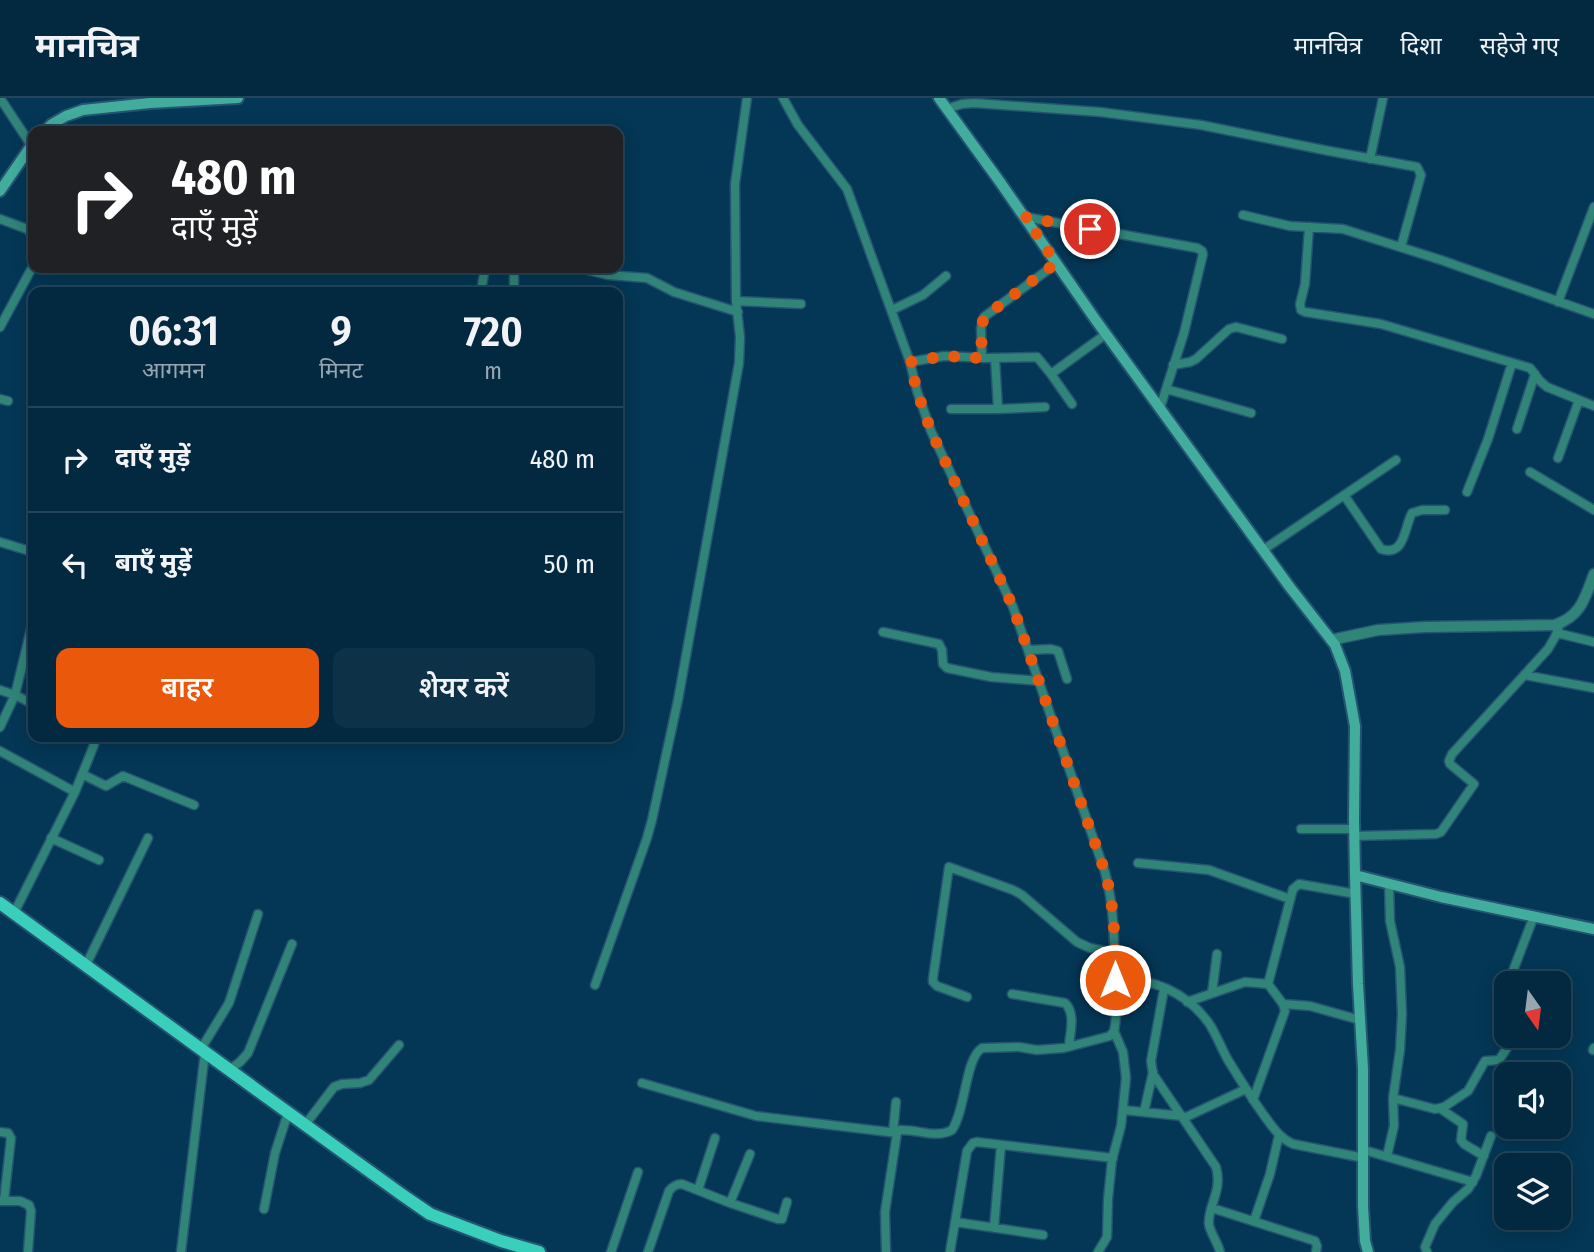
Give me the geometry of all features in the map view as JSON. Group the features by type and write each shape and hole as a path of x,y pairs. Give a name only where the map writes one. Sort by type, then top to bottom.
{"main road":[{"path":"50,126 83,110 238,98"},
{"path":"939,98 1106,334 1331,640 1345,671 1355,726 1355,875 1363,1069 1365,1241 1368,1252"},
{"path":"0,191 28,150"},
{"path":"1355,875 1594,929"},
{"path":"0,903 430,1214 501,1241 539,1252"}],"street":[{"path":"0,98 28,138"},
{"path":"595,985 647,838 678,700 739,363 735,184 747,98"},
{"path":"783,98 798,125 850,196 910,362 931,431 1013,607 1111,892 1115,930 1114,1031 1123,1052 1126,1078 1121,1126 1113,1158 1108,1199 1107,1237 1098,1252"},
{"path":"1370,159 1383,98"},
{"path":"946,109 974,103 1100,112 1201,125 1417,167 1421,175 1401,247"},
{"path":"1558,302 1594,207"},
{"path":"1243,215 1290,226 1343,229 1594,313"},
{"path":"1025,217 1200,249 1203,254 1184,333 1160,408"},
{"path":"0,219 28,230"},
{"path":"1309,227 1301,310 1381,324 1530,368 1547,387 1594,406"},
{"path":"982,358 981,328 984,317 1056,263"},
{"path":"0,327 29,273"},
{"path":"600,273 647,278 674,292 738,312"},
{"path":"892,310 923,295 946,276"},
{"path":"736,301 801,304"},
{"path":"1174,365 1196,359 1229,329 1236,327 1282,339"},
{"path":"1051,374 1106,334"},
{"path":"910,362 944,356 1037,357 1072,404"},
{"path":"995,358 998,409"},
{"path":"1467,492 1488,439 1512,363"},
{"path":"1517,429 1535,374"},
{"path":"1166,389 1251,413"},
{"path":"1558,458 1579,400"},
{"path":"951,409 1045,407"},
{"path":"1263,550 1396,460"},
{"path":"1530,472 1594,510"},
{"path":"1345,495 1385,551 1394,550 1401,545 1412,513 1445,510"},
{"path":"0,542 28,550"},
{"path":"1301,829 1436,834 1441,832 1474,784 1450,764 1452,754 1548,649 1558,628 1574,615 1594,574"},
{"path":"1331,640 1378,630 1545,626 1558,628 1594,642"},
{"path":"883,632 939,644 943,664 947,668 991,677 1040,681"},
{"path":"1028,650 1058,651 1067,679"},
{"path":"0,727 15,695 28,656"},
{"path":"1524,676 1594,688"},
{"path":"0,690 28,702"},
{"path":"14,913 75,792 94,742"},
{"path":"0,751 75,792"},
{"path":"82,774 106,786 120,776 126,777 194,805"},
{"path":"51,838 99,860"},
{"path":"86,965 148,838"},
{"path":"1138,863 1209,870 1290,899"},
{"path":"967,997 933,982 949,867 1013,890 1077,942 1090,948 1115,953"},
{"path":"1387,1156 1394,1126 1393,1098 1402,1014 1399,967 1390,921 1389,884"},
{"path":"1268,984 1295,885 1356,894"},
{"path":"181,1252 203,1050 229,1003 258,914"},
{"path":"1512,971 1534,916"},
{"path":"229,1070 248,1053 292,944"},
{"path":"1212,993 1217,954"},
{"path":"1115,980 1130,978 1149,981 1178,995 1199,1012 1209,1023 1253,1100 1284,1140 1387,1156 1473,1182"},
{"path":"1187,1002 1245,982 1268,984 1283,1004 1285,1011 1253,1100"},
{"path":"1144,1112 1153,1072 1151,1061 1164,989"},
{"path":"1012,994 1065,1003 1069,1006 1072,1014 1069,1046"},
{"path":"1283,1004 1310,1006 1360,1020"},
{"path":"642,1083 756,1116 895,1133 907,1129 940,1135 952,1130 961,1109 971,1060 976,1051 982,1048 1019,1047 1037,1050 1069,1046 1110,1036 1114,1031"},
{"path":"305,1125 334,1087 365,1082 399,1045"},
{"path":"1393,1098 1441,1109 1468,1091 1485,1061 1499,1060 1507,1048"},
{"path":"1153,1072 1216,1167 1219,1187 1209,1223 1220,1252"},
{"path":"1122,1110 1183,1117 1247,1089"},
{"path":"886,1252 885,1212 896,1102"},
{"path":"1441,1109 1463,1124 1460,1136 1464,1144 1484,1156"},
{"path":"264,1209 275,1153 288,1113"},
{"path":"0,1132 8,1133 11,1139 2,1201 20,1201 29,1205 31,1211 28,1252"},
{"path":"1254,1221 1270,1174 1279,1135"},
{"path":"1427,1252 1425,1247 1436,1224 1473,1182 1491,1136"},
{"path":"698,1190 715,1138"},
{"path":"950,1252 969,1146 977,1142 1113,1158"},
{"path":"994,1228 1001,1145"},
{"path":"730,1203 750,1154"},
{"path":"611,1252 638,1172"},
{"path":"648,1252 673,1186 682,1184 780,1220 787,1202"},
{"path":"1212,1208 1315,1241 1316,1252"},
{"path":"955,1222 1043,1235"}],"route":[{"path":"1090,229 1025,217 1056,263 984,317 981,328 982,358 944,356 910,362 931,431 1013,607 1105,872 1113,908 1115,980"}]}
